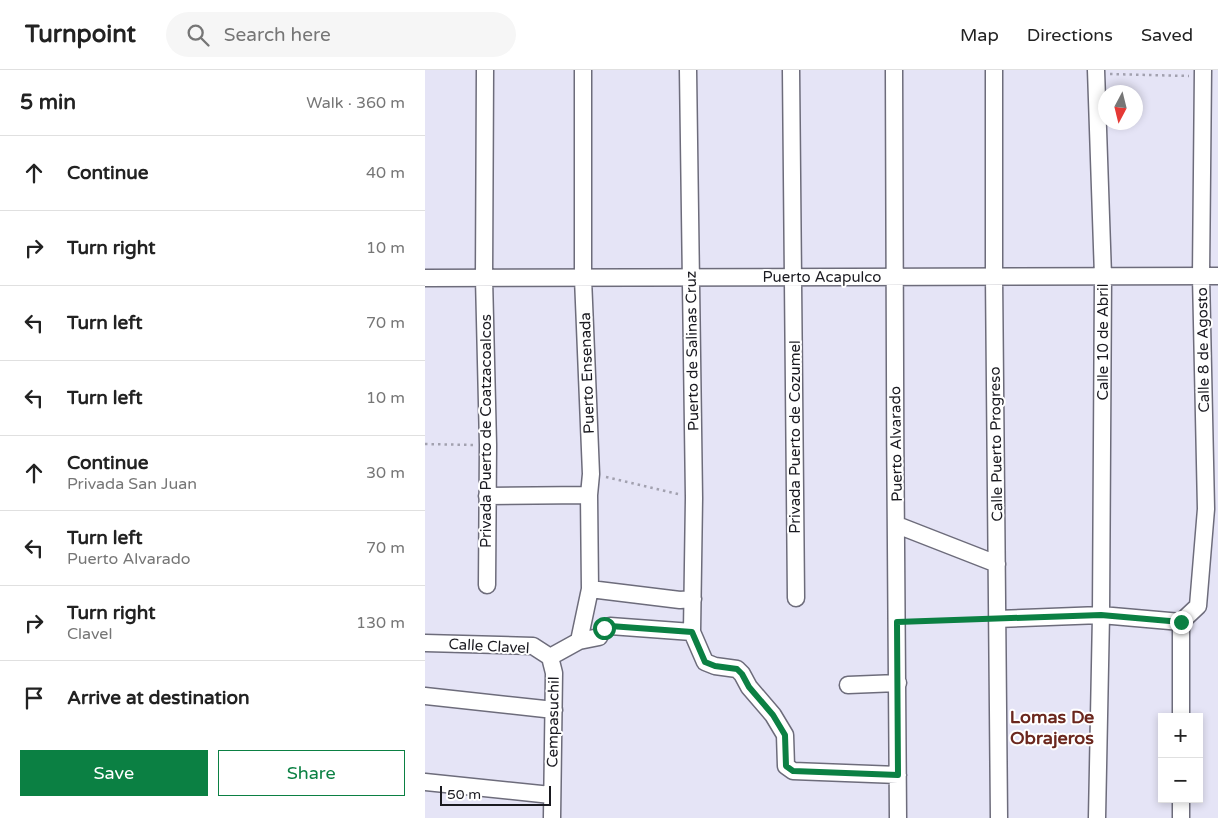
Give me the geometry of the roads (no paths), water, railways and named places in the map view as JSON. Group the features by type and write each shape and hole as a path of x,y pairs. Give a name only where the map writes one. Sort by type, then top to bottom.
{"street":[{"name":"Privada Puerto de Coatzacoalcos","path":"485,70 485,278 488,445 487,585"},
{"name":"Puerto Ensenada","path":"579,641 590,589 589,495 591,474 583,278 583,70"},
{"name":"Puerto de Salinas Cruz","path":"688,70 694,498 692,632"},
{"name":"Privada Puerto de Cozumel","path":"791,70 796,598"},
{"name":"Puerto Alvarado","path":"893,70 898,818"},
{"name":"Calle Puerto Progreso","path":"995,70 994,276 999,818"},
{"name":"Calle 10 de Abril","path":"1096,72 1103,276 1101,615 1097,818"},
{"name":"Calle 8 de Agosto","path":"1181,622 1198,606 1212,510 1211,406 1201,276 1203,73"},
{"name":"Puerto Acapulco","path":"425,278 1218,276"},
{"path":"487,496 589,495"},
{"path":"897,525 997,564"},
{"path":"590,589 680,600 693,599"},
{"path":"997,618 1101,615 1181,622 1181,713"},
{"path":"550,657 579,641 599,637 604,628 610,626 692,632 705,662 715,666 737,669 749,687 773,715 785,735 786,766 793,771 898,775"},
{"name":"Calle Clavel","path":"425,643 533,646 550,657"},
{"name":"Cempasuchil","path":"550,657 554,673 552,818"},
{"path":"848,684 898,683"},
{"path":"425,696 554,710"},
{"path":"425,782 551,795"},
{"path":"1181,803 1181,818"}],"district":[{"name":"Lomas De Obrajeros","path":"1052,728"}]}
